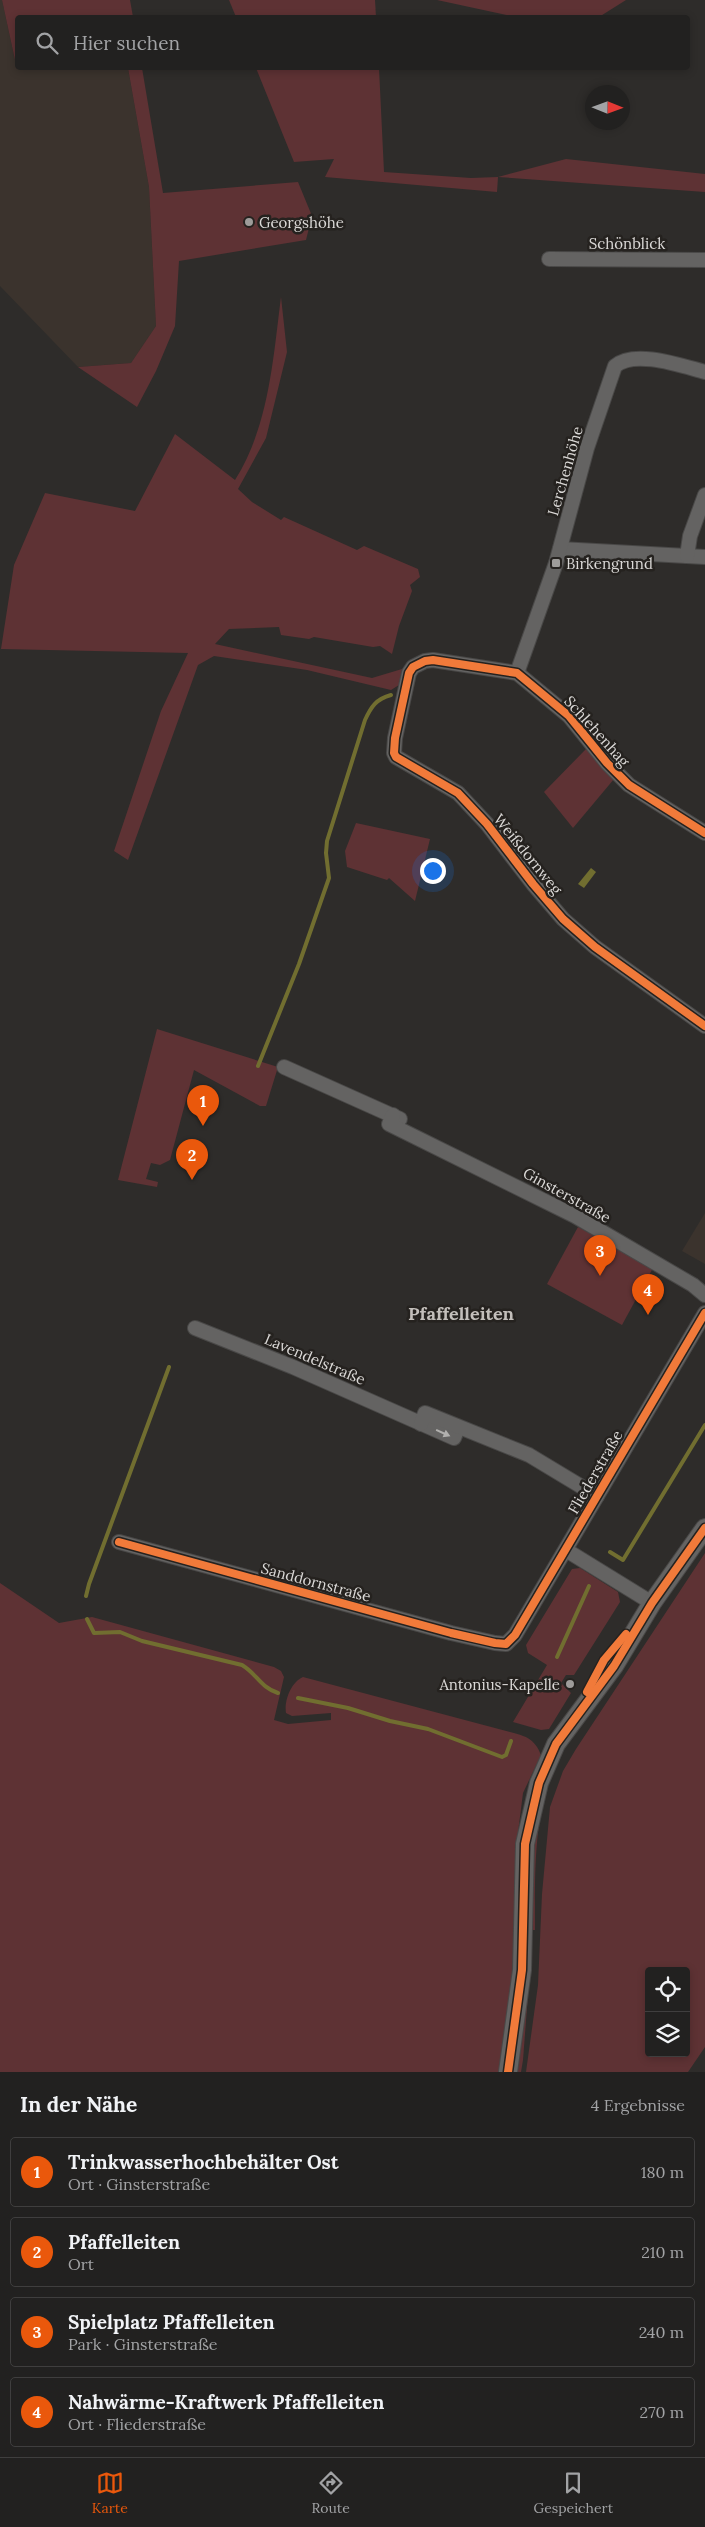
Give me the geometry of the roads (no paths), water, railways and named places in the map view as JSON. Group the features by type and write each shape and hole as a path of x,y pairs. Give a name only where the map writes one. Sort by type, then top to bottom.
{"street":[{"name":"Schönblick","path":"549,258 705,260"},
{"name":"Lerchenhöhe","path":"517,674 560,549 587,448 615,366 626,359 638,358 705,372"},
{"path":"687,556 690,536 705,495"},
{"path":"560,549 705,557"},
{"name":"Schlehenhag","path":"409,673 418,663 433,660 517,674 569,716 612,769 629,785 705,833"},
{"name":"Weißdornweg","path":"409,673 395,738 394,753 396,757 458,793 482,819 563,919 595,947 705,1026"},
{"name":"Ginsterstraße","path":"284,1067 413,1125 409,1133 575,1216 693,1285 705,1295"},
{"name":"Fliederstraße","path":"506,1644 515,1635 705,1313"},
{"name":"Lavendelstraße","path":"195,1328 293,1367 454,1438 458,1428 529,1455 597,1496"},
{"path":"508,2072 523,1961 525,1844 539,1782 561,1738 614,1666 652,1603 705,1528"},
{"name":"Sanddornstraße","path":"120,1542 451,1633 495,1644 506,1644"},
{"path":"566,1550 652,1603"}],"waterway":[{"path":"258,1066 299,964 329,878 326,853 327,841 365,720 375,704 391,695"},
{"path":"86,1596 169,1367"},
{"path":"610,1552 623,1560 705,1425"},
{"path":"557,1657 589,1586"},
{"path":"87,1619 94,1633 120,1632 142,1641 242,1665 263,1684 278,1693"},
{"path":"298,1698 348,1708 390,1721 428,1729 502,1757 506,1755 511,1741"}],"place":[{"name":"Georgshöhe","path":"249,222"},
{"name":"Birkengrund","path":"556,563"},
{"name":"Trinkwasserhochbehälter Ost","path":"203,1126"},
{"name":"Pfaffelleiten","path":"192,1180"},
{"name":"Spielplatz Pfaffelleiten","path":"600,1276"},
{"name":"Nahwärme-Kraftwerk Pfaffelleiten","path":"648,1315"},
{"name":"Antonius-Kapelle","path":"570,1684"}],"district":[{"name":"Pfaffelleiten","path":"461,1313"}]}
